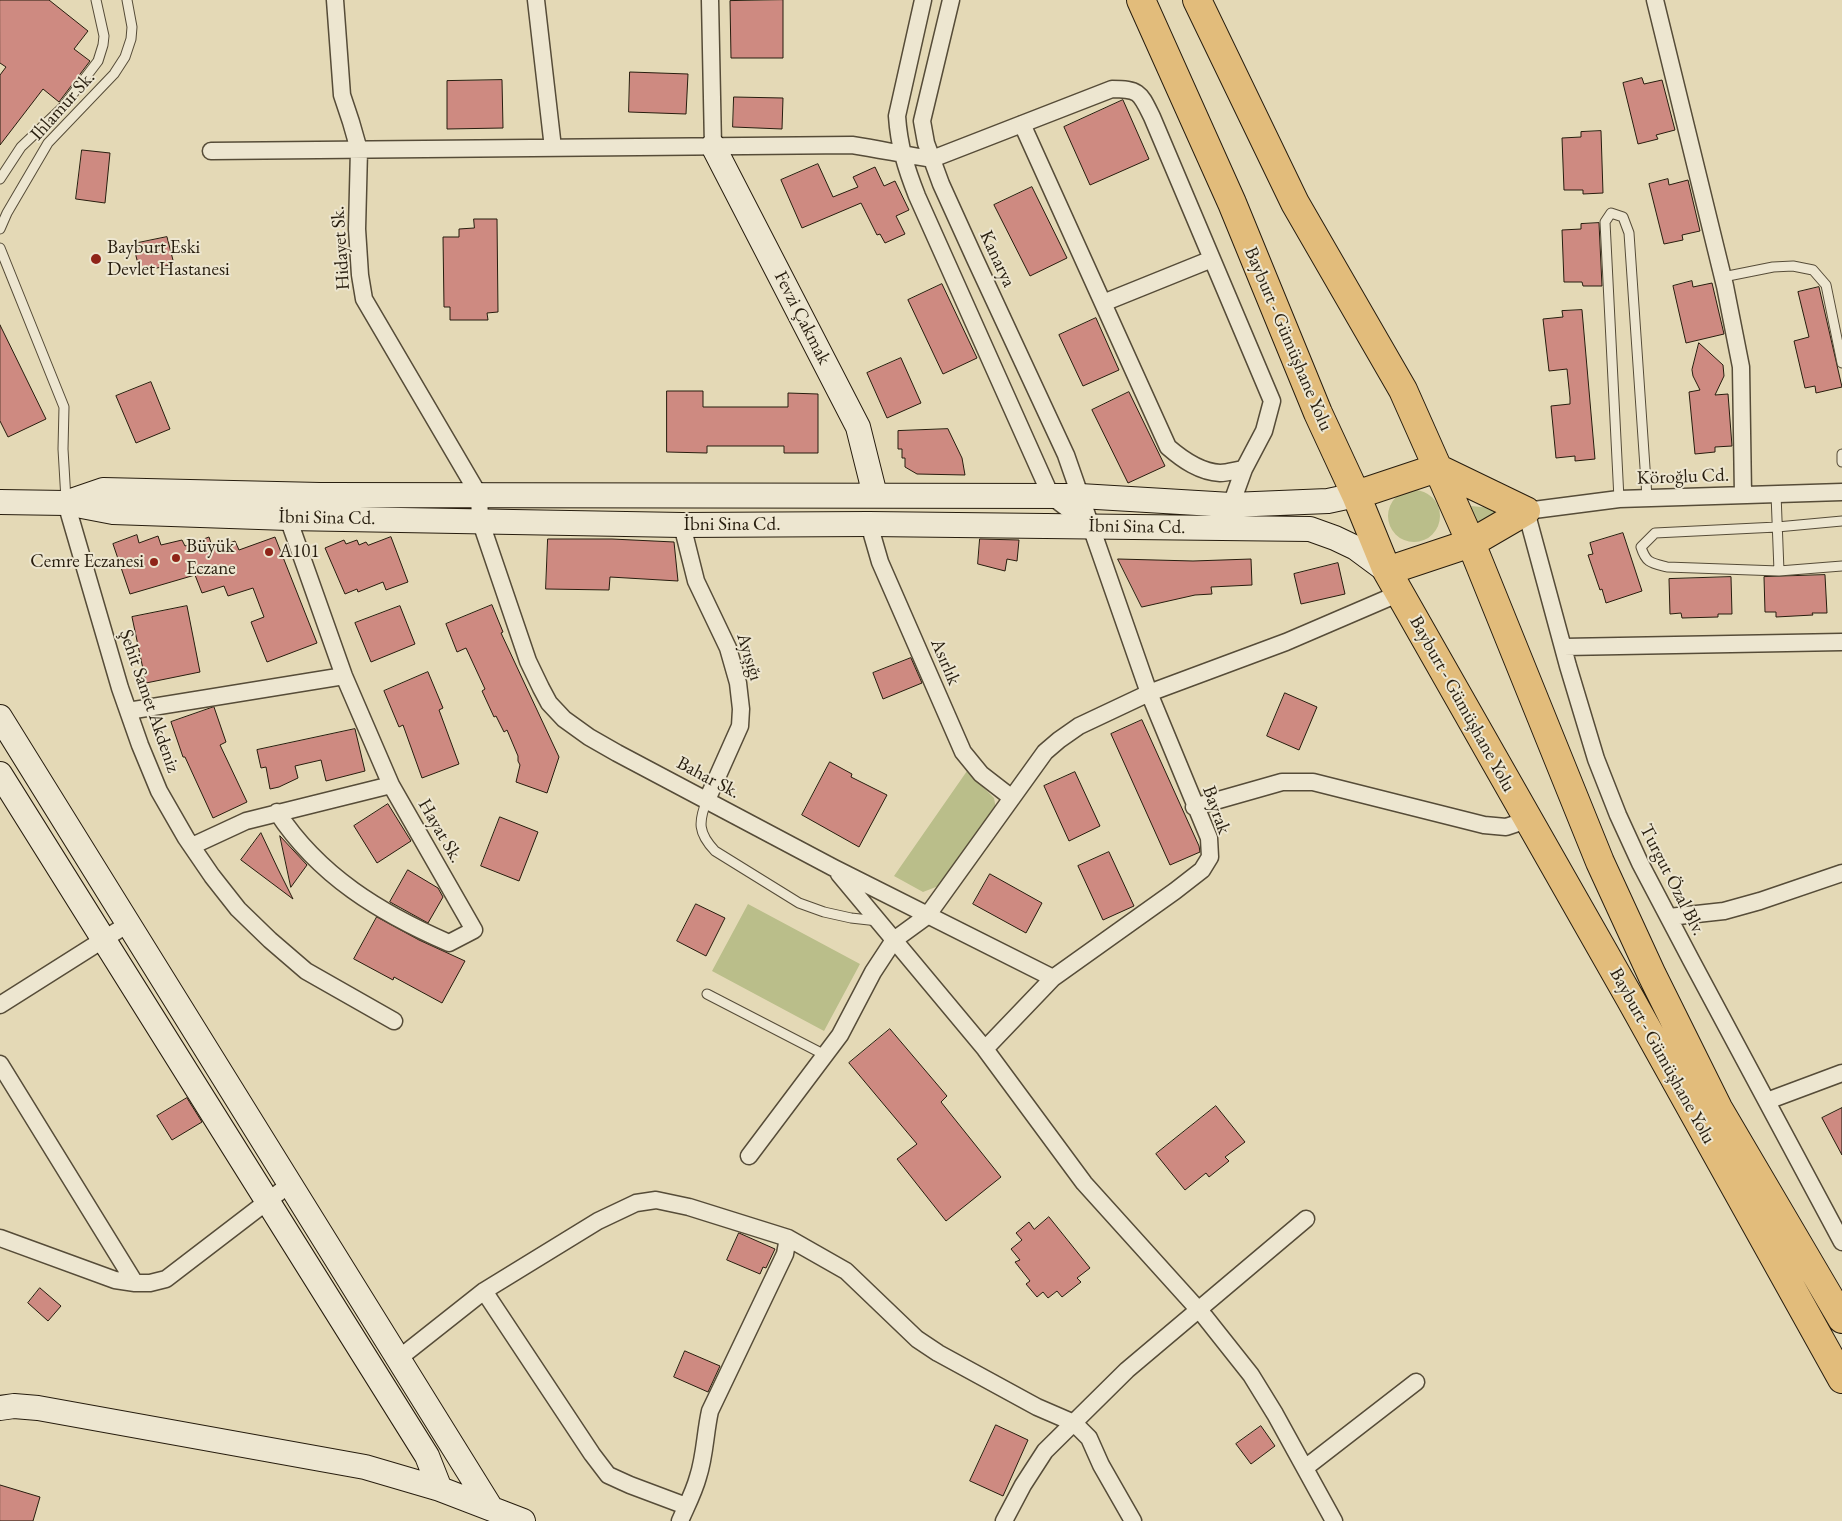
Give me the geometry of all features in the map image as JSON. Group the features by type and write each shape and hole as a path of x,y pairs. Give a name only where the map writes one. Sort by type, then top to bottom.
{"highway":[{"name":"Bayburt - Gümüşhane Yolu","path":"1141,0 1232,203 1318,413 1394,582 1527,820 1631,1000 1842,1378"},
{"name":"Bayburt - Gümüşhane Yolu","path":"1197,0 1295,203 1404,390 1471,543 1600,862 1652,975 1718,1108 1842,1319"},
{"path":"1356,495 1437,468 1526,511"},
{"path":"1394,582 1471,543 1526,511"}],"main road":[{"name":"Fevzi Çakmak","path":"713,146 858,426 875,495"},
{"name":"İbni Sina Cd.","path":"66,503 103,490 320,495 1080,496 1231,504 1328,501 1356,495"},
{"name":"İbni Sina Cd.","path":"0,502 66,503 113,512 288,518 682,525 869,524 1310,529 1356,548 1394,582"},
{"path":"0,717 491,1508"},
{"path":"0,774 427,1456 440,1489"},
{"path":"0,1408 14,1406 38,1408 366,1468 440,1489 523,1521"}],"street":[{"name":"Hidayet Sk.","path":"335,0 342,95 352,122 359,150 357,229 360,275 364,299 479,495"},
{"path":"536,0 553,148"},
{"path":"710,0 713,146"},
{"path":"923,0 897,116 902,155 917,196 1050,496 1090,526"},
{"name":"Kanarya","path":"952,0 922,121 926,142 975,259 1066,455 1090,526"},
{"path":"1655,0 1723,277 1741,366 1743,495"},
{"path":"212,151 852,145 932,159 1112,89 1129,89 1142,96 1272,401 1264,431 1244,469 1231,504"},
{"path":"1022,124 1168,447 1182,460 1204,469 1221,473 1244,469"},
{"path":"1104,303 1212,259"},
{"name":"Köroğlu Cd.","path":"1526,511 1647,497 1842,492"},
{"name":"Bahar Sk.","path":"479,495 480,520 528,661 549,703 564,718 589,737 834,868 1052,978"},
{"name":"Şehit Samet Akdeniz","path":"66,503 140,746 159,791 192,846 212,876 238,909 270,940 306,971 394,1022"},
{"name":"Turgut Özal Blv.","path":"1526,511 1596,759 1618,815 1669,918 1842,1242"},
{"name":"Hayat Sk.","path":"277,812 290,832 334,878 368,902 415,928 449,942 474,930 391,785 344,676 288,518"},
{"name":"Asırlık","path":"869,524 880,562 963,752 981,774 1012,798"},
{"name":"Ayışığı","path":"682,525 696,581 728,648 738,683 741,708 740,726 707,800"},
{"name":"Bayrak","path":"985,1049 1052,978 1176,891 1202,870 1210,857 1208,838 1149,693 1090,526"},
{"path":"749,1156 840,1035 873,972 894,940 928,916 1045,752 1058,740 1080,726 1149,693 1286,642 1394,582"},
{"path":"1564,647 1842,642"},
{"path":"128,711 344,676"},
{"path":"1194,807 1282,782 1313,782 1484,825 1506,827 1527,820"},
{"path":"192,846 246,821 391,785"},
{"path":"834,868 985,1049 1084,1183 1198,1309 1251,1375 1334,1521"},
{"path":"1669,918 1724,911 1760,901 1842,873"},
{"path":"0,1006 128,924"},
{"path":"0,1064 135,1283"},
{"path":"1766,1101 1842,1074"},
{"path":"0,1238 115,1280 150,1283 166,1279 290,1184"},
{"path":"398,1358 484,1291 598,1221 636,1203 656,1200 689,1207 788,1238 846,1272 917,1339 938,1353 1037,1407 1074,1422 1089,1438 1133,1521"},
{"path":"1004,1521 1023,1484 1046,1451 1126,1370 1306,1219"},
{"path":"484,1291 592,1454 608,1475 683,1514 698,1478 710,1411 785,1254 788,1238"},
{"path":"1305,1468 1416,1382"}],"lane":[{"path":"0,179 21,147 63,107 98,61 104,36 96,0"},
{"name":"Ihlamur Sk.","path":"0,229 7,213 48,143 114,74 125,57 132,27 127,0"},
{"path":"1619,499 1605,222 1611,213 1623,216 1629,233 1647,497"},
{"path":"0,248 64,407 63,449 66,503"},
{"path":"1723,277 1773,267 1793,266 1814,270 1826,285 1842,363"},
{"path":"1842,454 1842,462"},
{"path":"1776,494 1779,571"},
{"path":"1842,521 1778,527 1656,533 1641,547 1650,563 1667,567 1779,571 1842,566"},
{"path":"707,800 701,813 700,825 707,843 715,851 799,903 824,912 878,921"},
{"path":"707,994 825,1055"}],"green space":[{"path":"1414,490 1424,492 1432,498 1438,506 1440,516 1438,526 1432,534 1424,540 1414,542 1404,540 1396,534 1390,526 1388,516 1390,506 1396,498 1404,492"},
{"path":"1471,506 1511,510 1476,525"},
{"path":"967,771 994,798 996,809 941,885 923,892 894,876"},
{"path":"748,904 860,964 824,1031 712,971"}],"building":[{"path":"0,0 49,0 88,31 74,49 90,61 59,102 43,89 0,145 0,75 6,67 0,63"},
{"path":"783,0 783,58 731,58 730,1"},
{"path":"630,72 688,74 686,114 629,112"},
{"path":"1642,78 1644,84 1662,80 1675,130 1656,135 1658,139 1638,144 1623,83"},
{"path":"502,80 503,128 447,129 447,81"},
{"path":"734,97 783,98 782,129 733,127"},
{"path":"1123,100 1149,159 1090,185 1064,127"},
{"path":"1601,131 1603,193 1583,194 1583,190 1564,190 1562,138 1581,137 1581,132"},
{"path":"82,150 110,153 105,203 76,199"},
{"path":"818,164 833,197 858,187 853,177 875,167 884,186 895,181 909,210 896,216 905,234 885,243 880,234 877,235 861,203 802,228 781,180"},
{"path":"1668,179 1669,185 1688,180 1700,231 1682,235 1683,240 1664,244 1649,184"},
{"path":"1032,187 1067,258 1030,276 994,205"},
{"path":"474,219 497,219 498,312 487,313 488,320 450,320 450,307 444,307 443,237 459,237 459,229 474,228"},
{"path":"1599,223 1602,286 1583,286 1582,282 1564,282 1562,230 1581,229 1581,224"},
{"path":"167,237 174,264 140,272 133,244"},
{"path":"1692,281 1693,287 1712,283 1724,334 1686,343 1673,286"},
{"path":"942,284 977,358 943,374 908,300"},
{"path":"1819,287 1842,387 1816,393 1815,386 1805,388 1794,341 1809,337 1798,292"},
{"path":"1582,310 1595,459 1575,461 1575,456 1556,458 1551,406 1570,404 1570,398 1567,369 1549,371 1543,319 1563,317 1562,311"},
{"path":"1096,318 1119,370 1083,386 1059,335"},
{"path":"0,325 46,419 8,437 0,421"},
{"path":"1699,343 1723,365 1724,376 1715,395 1728,394 1732,446 1715,447 1715,452 1695,454 1689,392 1700,390 1692,370"},
{"path":"901,358 921,403 887,418 867,373"},
{"path":"151,382 170,429 136,443 116,396"},
{"path":"667,391 703,391 703,407 788,407 788,393 818,394 818,453 784,453 784,446 707,446 707,453 667,452"},
{"path":"1129,392 1165,466 1128,483 1092,410"},
{"path":"948,429 962,458 965,475 917,474 905,467 902,449 898,449 898,431"},
{"path":"1623,533 1642,591 1606,603 1588,555 1593,554 1590,543"},
{"path":"137,535 139,543 158,536 161,545 182,540 185,546 209,537 213,549 235,541 239,550 275,537 317,643 267,662 251,622 264,617 253,588 228,596 224,586 202,593 195,575 130,594 113,544"},
{"path":"391,537 408,582 386,590 383,582 358,592 357,589 345,594 325,548 344,540 346,544 357,540 359,545 366,542 368,545"},
{"path":"548,539 612,539 674,542 678,581 610,577 609,590 546,589"},
{"path":"980,539 1019,540 1017,561 1007,559 1005,571 978,564"},
{"path":"1118,559 1193,561 1251,559 1252,585 1211,587 1212,594 1195,595 1142,607"},
{"path":"1338,563 1345,594 1301,604 1294,574"},
{"path":"1825,575 1827,613 1776,617 1776,612 1765,612 1764,577"},
{"path":"1731,577 1732,614 1718,614 1718,617 1682,618 1681,613 1670,614 1669,579"},
{"path":"492,605 503,632 501,633 559,757 547,793 516,782 520,765 507,730 504,732 496,716 494,717 482,691 485,689 466,648 457,652 446,624"},
{"path":"187,606 200,672 146,683 132,617"},
{"path":"400,606 415,644 371,662 355,623"},
{"path":"911,658 922,683 883,699 873,673"},
{"path":"428,672 443,708 439,710 459,764 422,778 403,725 399,727 384,691"},
{"path":"1285,693 1317,707 1299,750 1267,736"},
{"path":"214,707 226,742 220,745 247,802 213,818 185,757 183,757 171,722"},
{"path":"1142,720 1199,846 1200,852 1170,865 1111,734"},
{"path":"355,729 365,771 326,781 321,760 295,766 298,778 270,789 266,767 261,768 257,750"},
{"path":"830,762 852,774 851,777 887,795 859,847 802,815"},
{"path":"1075,772 1100,826 1069,841 1044,786"},
{"path":"388,804 411,841 377,863 354,826"},
{"path":"500,817 538,832 519,881 481,866"},
{"path":"261,833 278,869 293,899 241,860"},
{"path":"280,836 307,865 291,887"},
{"path":"1109,852 1134,906 1103,920 1078,866"},
{"path":"408,870 438,888 443,897 428,923 390,902"},
{"path":"990,874 1042,903 1026,933 973,904"},
{"path":"696,904 725,918 706,956 677,941"},
{"path":"377,917 419,940 465,961 442,1003 394,977 393,980 354,959"},
{"path":"890,1029 947,1096 941,1102 1001,1177 946,1221 897,1159 917,1144 849,1063"},
{"path":"187,1098 202,1122 172,1140 157,1116"},
{"path":"1216,1106 1245,1142 1225,1157 1229,1161 1209,1177 1206,1173 1185,1190 1156,1154"},
{"path":"1842,1108 1842,1155 1822,1118"},
{"path":"1049,1217 1090,1268 1077,1278 1081,1282 1062,1297 1057,1291 1048,1298 1043,1292 1037,1297 1026,1284 1030,1281 1015,1262 1020,1260 1011,1249 1022,1240 1016,1233 1029,1222 1034,1229"},
{"path":"739,1233 775,1249 766,1268 763,1267 760,1274 727,1260"},
{"path":"40,1288 61,1306 48,1321 28,1303"},
{"path":"685,1351 720,1366 708,1392 674,1377"},
{"path":"996,1425 1028,1440 1003,1496 970,1481"},
{"path":"1261,1426 1275,1446 1251,1464 1236,1444"},
{"path":"0,1485 40,1497 33,1521 0,1521"}],"place":[{"name":"Bayburt Eski Devlet Hastanesi","path":"96,259"},
{"name":"A101","path":"269,552"},
{"name":"Büyük Eczane","path":"176,558"},
{"name":"Cemre Eczanesi","path":"154,562"}]}
